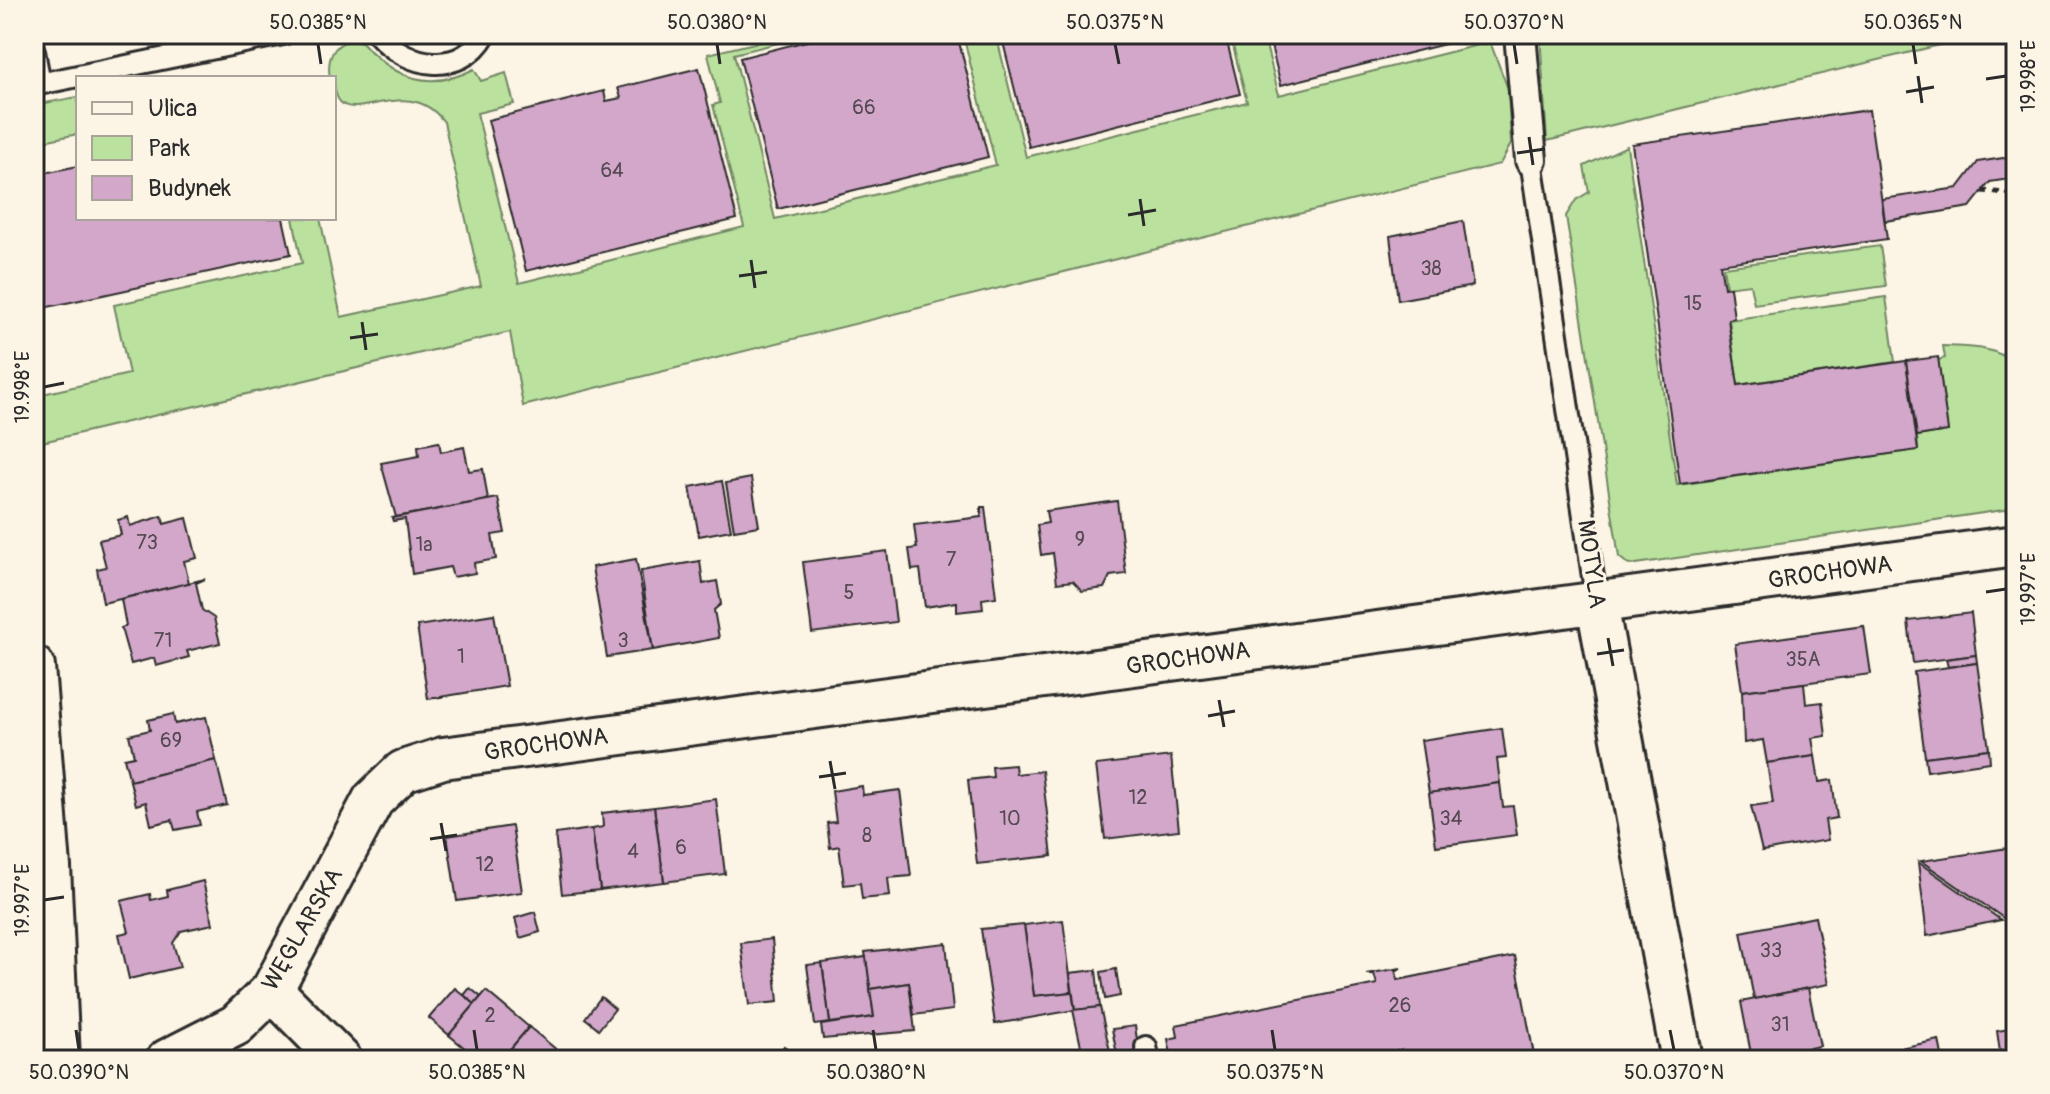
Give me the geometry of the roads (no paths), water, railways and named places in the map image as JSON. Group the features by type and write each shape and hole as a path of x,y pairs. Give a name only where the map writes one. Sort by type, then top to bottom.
{"street":[{"path":"1520,34 1531,160"},
{"name":"GROCHOWA","path":"373,800 403,771 443,758 2016,546"},
{"name":"MOTYLA","path":"1597,604 1682,1060"},
{"path":"34,667 50,867 59,1060"},
{"name":"WĘGLARSKA","path":"167,1060 236,1025 272,990 373,800"},
{"path":"272,990 341,1060"}],"lane":[{"path":"76,76 283,34"},
{"path":"378,34 391,49 408,60 428,64 448,63 466,54 485,34"},
{"path":"34,51 37,84 76,76"},
{"name":"MOTYLA","path":"1531,160 1597,604"}]}
